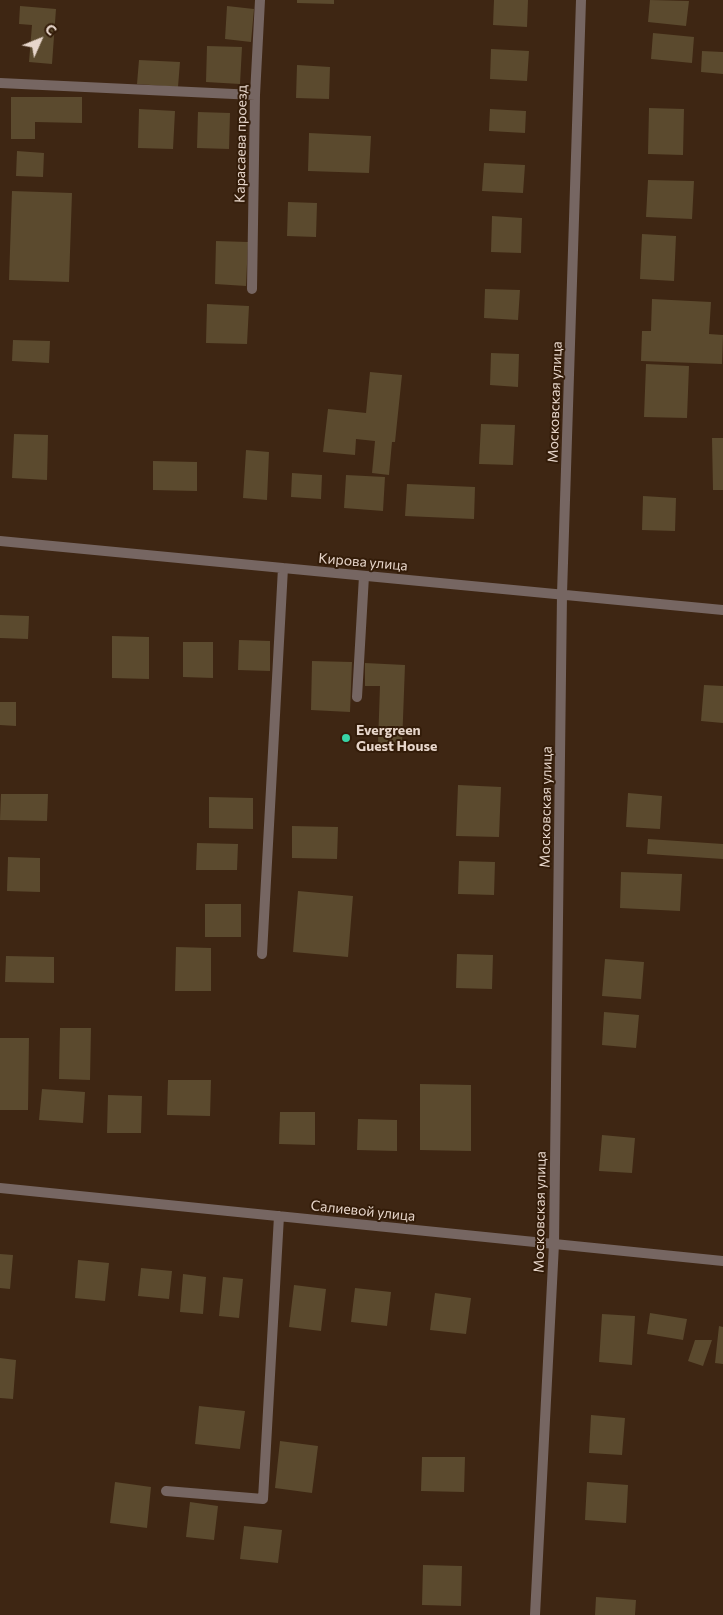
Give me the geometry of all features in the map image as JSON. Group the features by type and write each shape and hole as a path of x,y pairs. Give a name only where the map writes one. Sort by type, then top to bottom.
{"street":[{"name":"Карасаева проезд","path":"252,289 255,95 260,0"},
{"name":"Московская улица","path":"535,1615 554,1244 562,594 581,0"},
{"path":"0,83 255,95"},
{"name":"Кирова улица","path":"0,541 723,610"},
{"path":"262,954 283,568"},
{"path":"357,697 364,576"},
{"name":"Салиевой улица","path":"0,1188 723,1261"},
{"path":"166,1490 263,1499 279,1216"}],"building":[{"path":"297,0 334,0 334,4 297,3"},
{"path":"494,0 528,0 527,27 493,25"},
{"path":"650,0 689,1 686,26 648,22"},
{"path":"20,6 56,9 52,64 29,62 32,25 19,24"},
{"path":"227,6 254,9 251,42 225,39"},
{"path":"653,33 694,37 692,63 651,59"},
{"path":"207,46 242,47 240,84 206,82"},
{"path":"491,49 529,51 527,81 490,79"},
{"path":"702,51 723,52 723,74 701,72"},
{"path":"139,60 180,62 178,87 137,84"},
{"path":"297,65 330,67 329,99 296,98"},
{"path":"11,97 82,97 82,123 35,122 35,139 11,139"},
{"path":"649,108 684,109 683,155 648,154"},
{"path":"139,109 175,111 173,149 138,148"},
{"path":"490,109 526,111 525,133 489,131"},
{"path":"198,112 230,113 229,149 197,148"},
{"path":"309,133 371,136 369,173 308,171"},
{"path":"17,151 44,153 43,177 16,176"},
{"path":"484,163 525,165 523,193 482,191"},
{"path":"648,180 694,181 692,219 646,217"},
{"path":"12,191 72,193 69,282 9,280"},
{"path":"288,202 317,203 316,237 287,236"},
{"path":"492,216 522,218 521,253 491,252"},
{"path":"642,234 676,236 674,281 640,279"},
{"path":"216,241 248,242 246,286 215,284"},
{"path":"485,289 520,290 518,320 484,318"},
{"path":"652,299 711,302 709,334 723,335 722,364 641,361 642,331 651,331"},
{"path":"207,304 249,306 247,344 206,343"},
{"path":"13,340 50,341 49,363 12,361"},
{"path":"491,353 519,354 518,387 490,385"},
{"path":"646,364 689,366 687,418 644,417"},
{"path":"370,372 402,375 395,442 392,442 389,475 372,473 375,441 356,439 355,455 323,452 328,409 366,413"},
{"path":"481,424 515,425 513,465 479,464"},
{"path":"14,434 48,435 47,480 12,478"},
{"path":"712,438 723,438 723,490 713,490"},
{"path":"246,450 269,452 267,500 243,498"},
{"path":"153,461 197,462 197,491 153,490"},
{"path":"292,473 322,475 321,499 291,497"},
{"path":"346,475 385,477 383,511 344,508"},
{"path":"407,484 475,487 474,519 405,516"},
{"path":"643,496 676,498 675,531 642,530"},
{"path":"0,615 29,616 28,639 0,638"},
{"path":"112,636 149,637 149,679 112,678"},
{"path":"239,640 270,641 270,671 238,670"},
{"path":"183,642 213,642 213,678 183,677"},
{"path":"312,661 352,662 350,712 311,710"},
{"path":"365,663 405,665 402,745 378,744 380,686 365,686"},
{"path":"704,685 723,686 723,723 701,721"},
{"path":"0,702 16,702 16,726 0,725"},
{"path":"458,785 501,787 499,837 456,836"},
{"path":"628,793 662,796 660,829 626,827"},
{"path":"1,794 48,794 47,821 0,820"},
{"path":"209,797 253,798 253,829 209,828"},
{"path":"292,826 338,827 337,859 292,858"},
{"path":"648,839 723,844 723,859 647,854"},
{"path":"197,843 238,844 237,870 196,870"},
{"path":"8,857 40,858 40,892 7,891"},
{"path":"459,861 495,862 494,895 458,894"},
{"path":"621,872 682,874 680,911 620,908"},
{"path":"298,891 353,896 348,957 293,952"},
{"path":"205,904 241,904 241,937 205,937"},
{"path":"176,947 211,948 211,991 175,991"},
{"path":"457,954 493,955 492,989 456,988"},
{"path":"6,956 54,957 54,983 5,982"},
{"path":"605,959 644,962 641,999 602,996"},
{"path":"604,1012 639,1015 636,1048 602,1045"},
{"path":"60,1028 91,1028 90,1080 59,1079"},
{"path":"0,1038 29,1038 28,1110 0,1110"},
{"path":"168,1080 211,1080 210,1116 167,1115"},
{"path":"420,1084 471,1085 471,1151 420,1150"},
{"path":"42,1089 85,1092 83,1123 39,1120"},
{"path":"108,1095 142,1096 141,1133 107,1133"},
{"path":"280,1112 315,1112 315,1145 279,1144"},
{"path":"358,1119 397,1120 397,1151 357,1150"},
{"path":"602,1135 635,1138 632,1173 599,1171"},
{"path":"0,1254 13,1255 10,1289 0,1288"},
{"path":"78,1260 109,1263 105,1301 75,1298"},
{"path":"141,1268 172,1271 169,1299 138,1296"},
{"path":"183,1274 206,1277 203,1314 180,1312"},
{"path":"223,1277 243,1279 239,1318 219,1316"},
{"path":"294,1285 326,1289 321,1331 289,1327"},
{"path":"355,1288 391,1292 387,1326 351,1322"},
{"path":"435,1293 471,1298 466,1334 430,1330"},
{"path":"650,1313 687,1319 683,1340 647,1334"},
{"path":"602,1314 635,1316 632,1365 599,1362"},
{"path":"719,1326 723,1327 723,1364 715,1363"},
{"path":"695,1340 712,1340 703,1366 688,1361"},
{"path":"0,1358 16,1360 13,1399 0,1398"},
{"path":"199,1406 245,1411 240,1449 195,1444"},
{"path":"591,1415 625,1418 622,1455 589,1453"},
{"path":"280,1441 318,1446 312,1493 275,1488"},
{"path":"422,1457 465,1457 464,1492 421,1491"},
{"path":"115,1482 151,1487 147,1528 110,1523"},
{"path":"587,1482 628,1485 626,1523 585,1520"},
{"path":"190,1502 218,1506 214,1540 186,1537"},
{"path":"244,1526 282,1530 278,1563 240,1559"},
{"path":"423,1565 462,1566 461,1606 422,1605"},
{"path":"596,1597 636,1600 635,1615 595,1615"}],"place":[{"name":"Evergreen Guest House","path":"346,738"}]}
